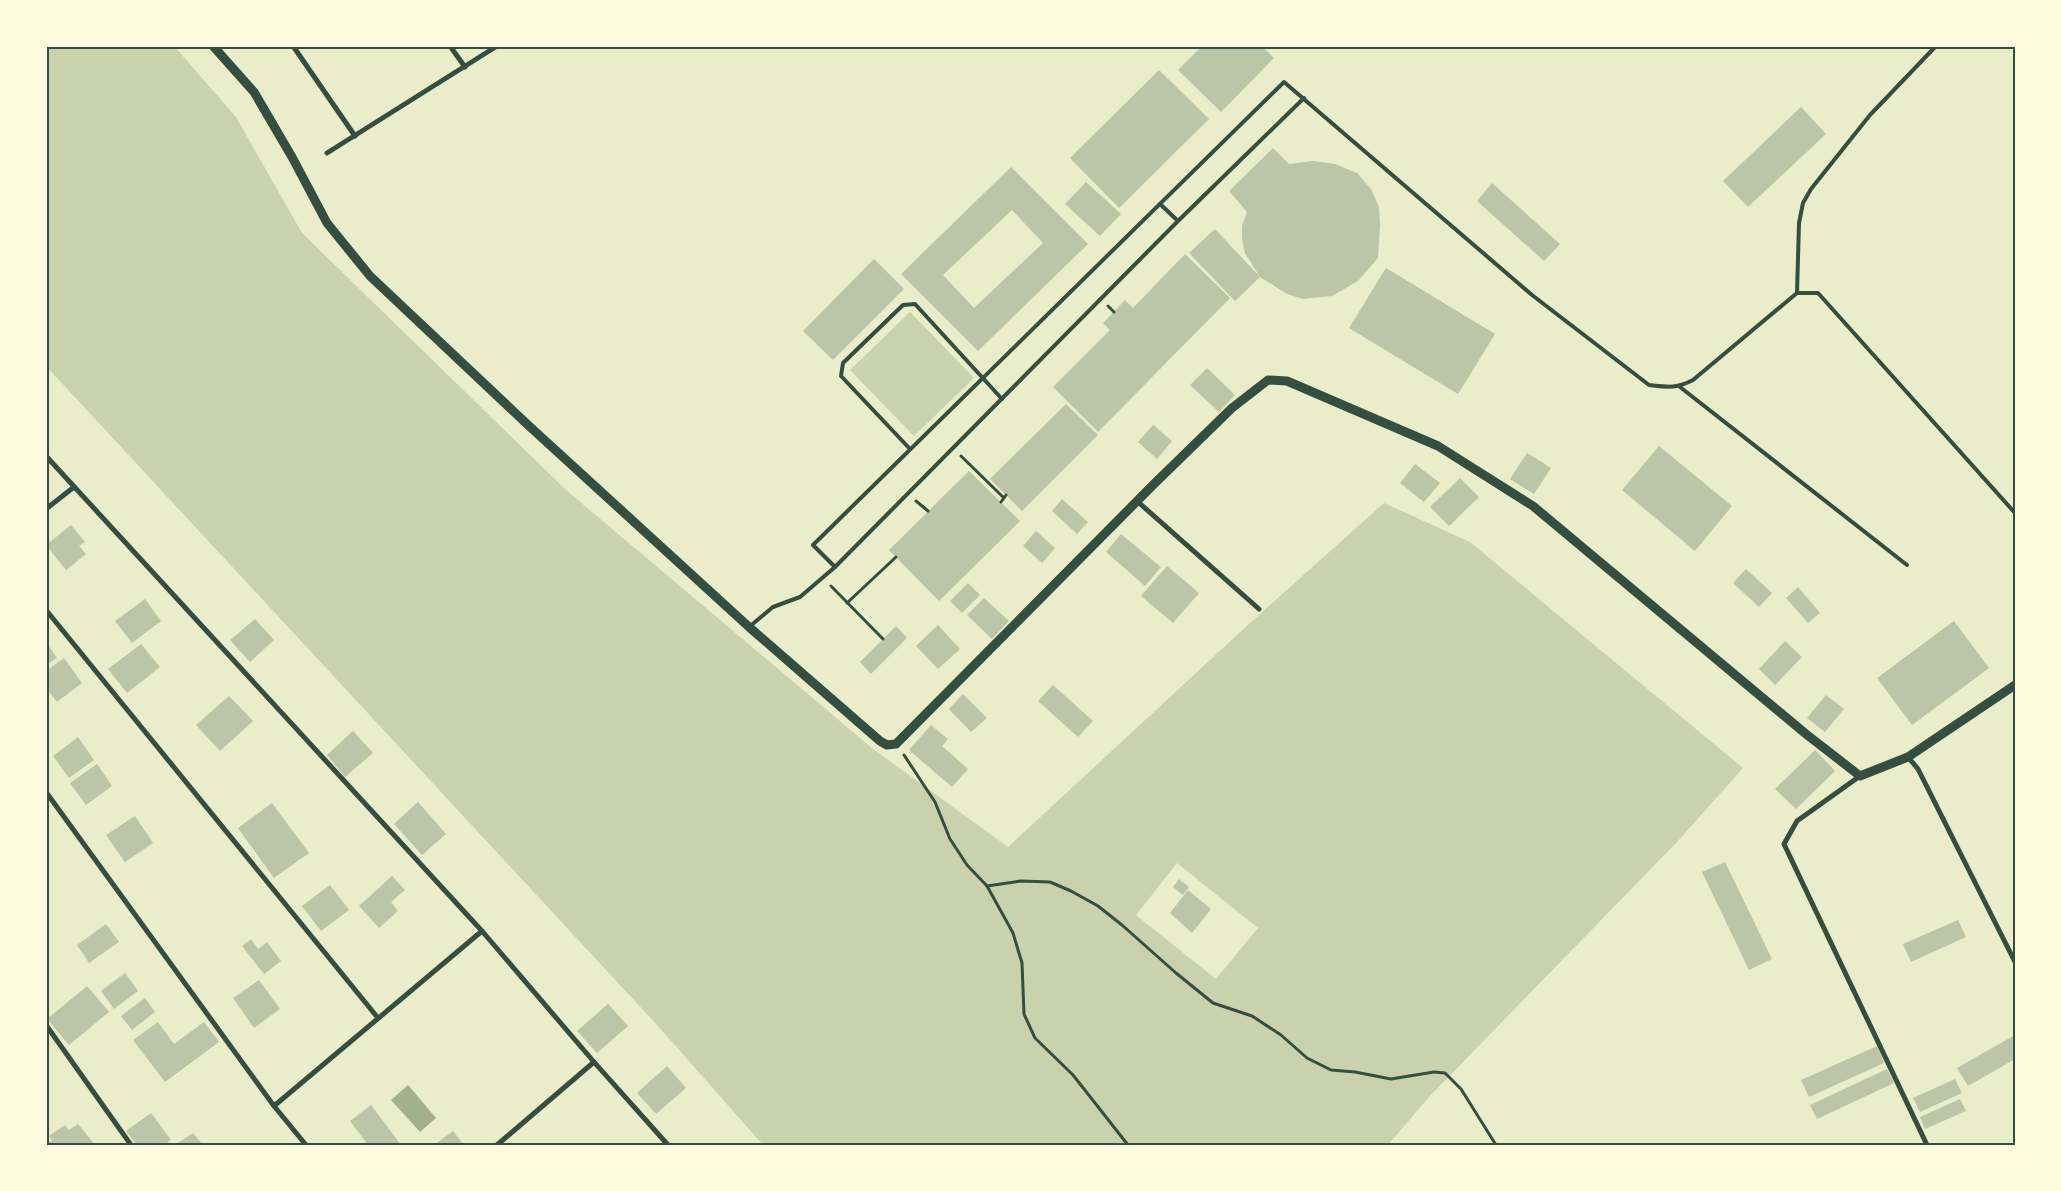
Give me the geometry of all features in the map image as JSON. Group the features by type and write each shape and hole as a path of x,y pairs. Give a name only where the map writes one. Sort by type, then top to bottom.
{"street":[{"path":"213,46 254,92 327,222 370,276 528,425 749,627 880,741 887,745 896,744 1232,408 1268,380 1287,381 1438,446 1533,506 1806,734 1860,776"},
{"path":"293,46 355,136"},
{"path":"450,46 466,67"},
{"path":"327,154 498,46"},
{"path":"46,456 482,931 668,1145"},
{"path":"46,509 74,486"},
{"path":"1137,501 1259,609"},
{"path":"46,610 378,1018"},
{"path":"1927,1145 1784,844 1797,821 1860,776 1908,757 2015,685"},
{"path":"1908,757 1918,769 2015,962"},
{"path":"46,792 274,1106 306,1145"},
{"path":"274,1106 482,931"},
{"path":"46,1025 131,1145"},
{"path":"497,1145 594,1062"}],"lane":[{"path":"1797,292 1799,223 1803,203 1811,189 1870,115 1936,46"},
{"path":"835,567 813,545 1284,82 1540,302 1649,385 1668,388 1680,387 1693,380 1797,292 1818,293 2015,512"},
{"path":"749,627 773,607 800,597 835,567 1178,221 1304,98"},
{"path":"1160,204 1178,221"},
{"path":"910,449 841,376 843,363 903,305 916,304 1002,400"},
{"path":"1680,387 1907,565"}],"path":[{"path":"1109,305 1114,312"},
{"path":"961,456 1005,497 1000,502"},
{"path":"916,500 928,511"},
{"path":"847,602 896,558"},
{"path":"818,582 830,585 883,639"},
{"path":"896,744 935,802 950,839 967,864 987,886 1013,933 1022,962 1024,1014 1035,1038 1073,1075 1128,1145"},
{"path":"987,886 1021,881 1050,882 1071,891 1098,906 1214,1003 1252,1016 1281,1034 1307,1058 1330,1070 1355,1072 1391,1079 1434,1072 1445,1073 1461,1089 1496,1145"}],"shaded area":[{"path":"46,46 174,46 236,117 302,233 566,490 873,749 1008,847 1250,623 1384,503 1470,542 1743,768 1677,842 1429,1097 1388,1145 763,1145 658,1026 46,366","holes":["1177,863 1258,928 1216,979 1136,915"]},
{"path":"910,312 974,378 914,436 850,370"},
{"path":"408,1085 436,1118 420,1132 391,1100"}],"building":[{"path":"1202,46 1262,46 1274,58 1221,112 1178,70"},
{"path":"1159,70 1209,119 1119,208 1070,158"},
{"path":"1801,107 1826,134 1748,207 1723,181"},
{"path":"1273,148 1289,164 1314,161 1335,164 1357,173 1371,189 1379,207 1378,258 1358,281 1332,296 1303,299 1287,294 1260,277 1245,253 1242,240 1242,226 1247,212 1229,191"},
{"path":"1011,167 1088,244 978,351 901,274","holes":["1012,210 1043,243 974,308 943,275"]},
{"path":"1086,182 1121,214 1100,236 1065,204"},
{"path":"1492,183 1560,244 1544,261 1477,201"},
{"path":"1215,229 1260,277 1235,301 1189,253"},
{"path":"1185,254 1230,298 1098,432 1053,387 1110,330 1103,323 1125,300 1133,308"},
{"path":"874,259 904,289 833,360 803,331"},
{"path":"1386,268 1495,334 1458,394 1349,328"},
{"path":"1207,368 1235,395 1219,412 1190,385"},
{"path":"1066,404 1098,435 1022,511 990,479"},
{"path":"1153,425 1172,441 1157,459 1138,442"},
{"path":"1659,446 1732,506 1695,551 1622,490"},
{"path":"1527,453 1551,468 1534,494 1510,479"},
{"path":"1415,464 1440,483 1424,502 1400,483"},
{"path":"969,471 1020,521 939,601 889,550"},
{"path":"1460,478 1479,497 1449,526 1430,507"},
{"path":"1062,499 1088,522 1077,534 1052,511"},
{"path":"71,525 85,542 79,546 86,554 66,570 46,545"},
{"path":"1036,531 1055,548 1042,563 1023,546"},
{"path":"1121,534 1161,567 1145,586 1106,552"},
{"path":"1167,566 1199,593 1173,623 1141,596"},
{"path":"1746,569 1772,593 1759,607 1733,583"},
{"path":"968,583 980,595 962,613 950,601"},
{"path":"1798,587 1820,613 1808,623 1786,598"},
{"path":"984,598 1009,621 992,639 967,615"},
{"path":"145,599 161,621 132,643 115,621"},
{"path":"255,619 274,640 250,662 230,640"},
{"path":"1954,621 1989,668 1912,725 1877,678"},
{"path":"938,625 960,649 938,669 916,646"},
{"path":"896,626 907,638 871,674 860,662"},
{"path":"1785,641 1802,657 1775,685 1759,669"},
{"path":"46,642 57,658 46,665"},
{"path":"141,644 160,667 127,693 108,669"},
{"path":"64,658 82,683 57,702 46,688 46,671"},
{"path":"1053,685 1093,721 1078,737 1038,701"},
{"path":"963,694 987,718 971,732 949,709"},
{"path":"1826,695 1844,709 1825,732 1807,718"},
{"path":"229,696 253,721 220,751 196,725"},
{"path":"931,725 948,739 942,746 968,769 952,787 909,750"},
{"path":"353,731 373,753 345,777 327,755"},
{"path":"78,737 94,760 69,778 53,756"},
{"path":"1815,750 1835,771 1796,809 1775,789"},
{"path":"97,764 112,786 86,805 70,783"},
{"path":"418,802 446,834 422,855 394,824"},
{"path":"272,803 309,853 274,878 238,828"},
{"path":"135,816 153,843 125,862 106,835"},
{"path":"1725,862 1772,959 1749,970 1702,872"},
{"path":"392,876 405,890 391,902 398,911 379,928 359,906"},
{"path":"1179,879 1189,887 1183,895 1173,887"},
{"path":"330,885 349,910 321,931 302,906"},
{"path":"1188,890 1211,909 1192,933 1170,913"},
{"path":"1958,920 1966,937 1911,962 1903,944"},
{"path":"106,924 119,942 89,963 77,945"},
{"path":"251,939 258,949 267,942 281,961 264,974 242,946"},
{"path":"125,973 138,991 114,1009 101,991"},
{"path":"259,980 280,1009 254,1028 233,998"},
{"path":"87,986 109,1012 69,1045 47,1019"},
{"path":"145,998 155,1012 132,1030 121,1016"},
{"path":"608,1004 628,1026 597,1053 577,1031"},
{"path":"158,1022 174,1044 204,1022 219,1042 165,1082 133,1040"},
{"path":"2015,1035 2015,1059 1968,1086 1957,1068"},
{"path":"1877,1046 1884,1063 1809,1097 1801,1080"},
{"path":"667,1066 686,1088 656,1114 637,1093"},
{"path":"1887,1069 1894,1083 1817,1119 1810,1105"},
{"path":"1955,1079 1962,1093 1920,1112 1913,1098"},
{"path":"1960,1099 1966,1111 1925,1129 1920,1117"},
{"path":"371,1105 401,1145 368,1145 350,1121"},
{"path":"151,1113 171,1140 164,1145 137,1145 126,1131"},
{"path":"78,1124 95,1145 46,1145 52,1140 49,1136 65,1125 69,1130"},
{"path":"453,1131 464,1145 434,1145"},
{"path":"193,1133 203,1145 175,1145"}]}
